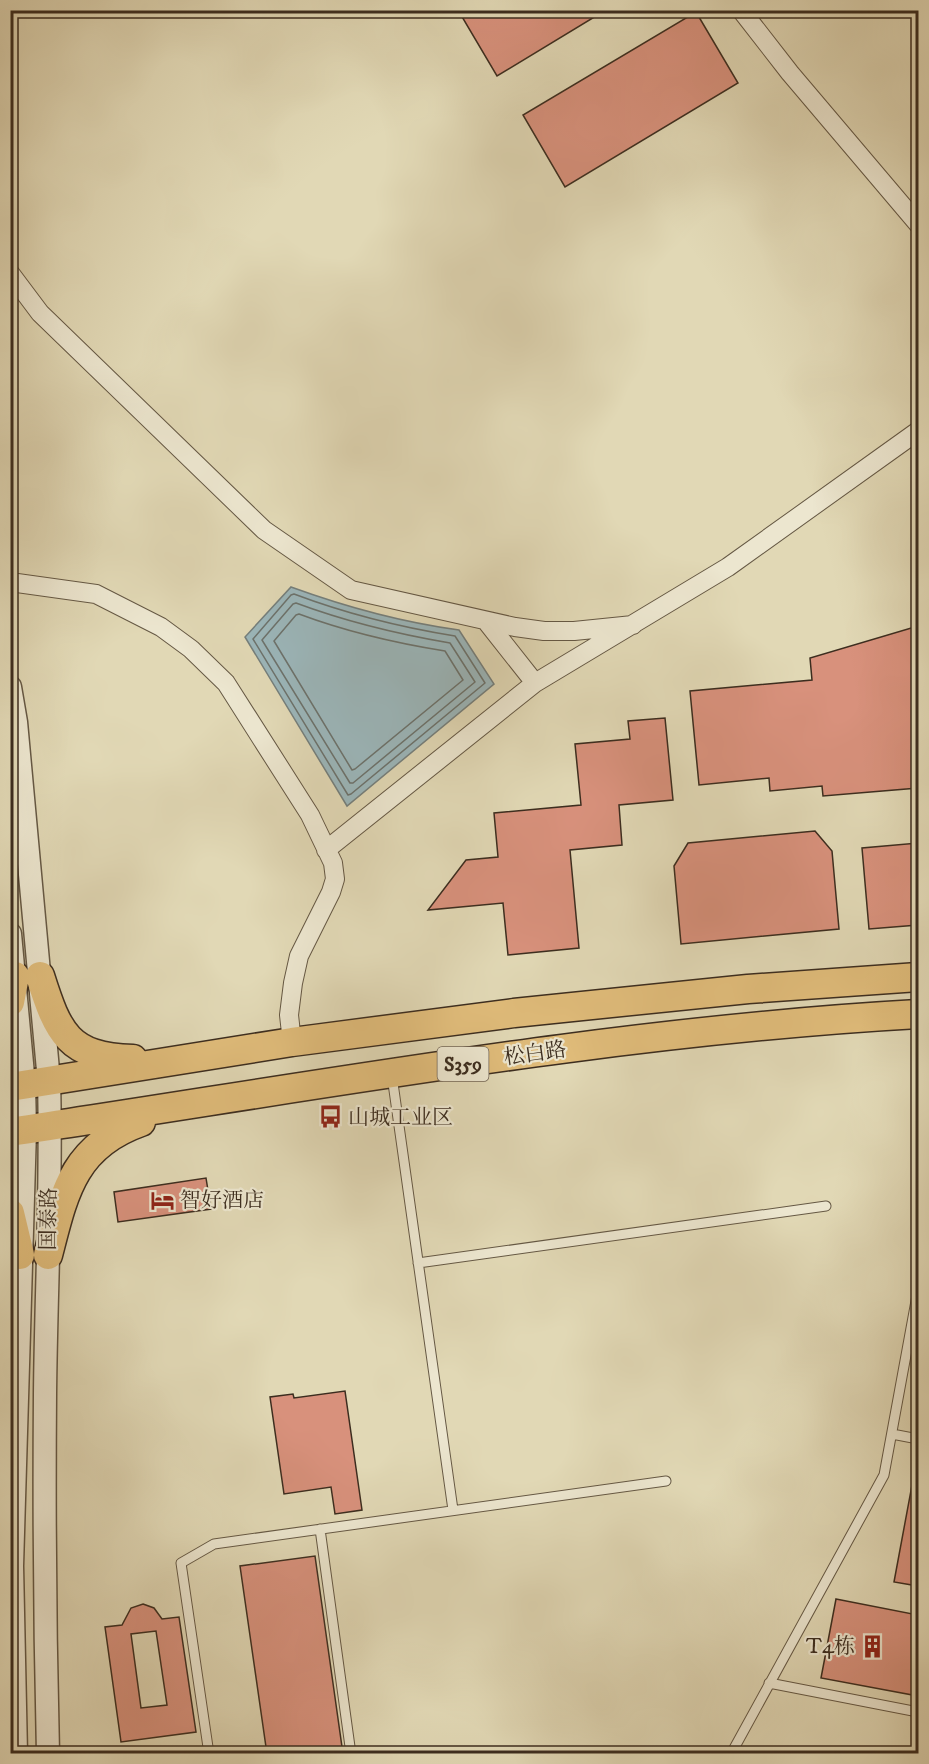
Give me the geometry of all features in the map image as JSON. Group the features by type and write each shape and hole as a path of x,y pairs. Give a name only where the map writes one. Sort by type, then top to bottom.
{"main road":[{"name":"松白路","path":"28,1084 292,1042 514,1013 748,989 918,977"},
{"path":"22,985 50,1010 68,1039 83,1050 117,1058 198,1057"},
{"name":"松白路","path":"29,1129 556,1050 735,1028 836,1018 918,1014"},
{"path":"34,1255 67,1187 88,1155 108,1137 130,1126 187,1106"},
{"path":"10,1214 34,1255"}],"street":[{"path":"741,10 790,73 918,224"},
{"path":"10,273 40,313 264,530 351,590 486,621 544,631 604,629 633,625"},
{"path":"327,850 535,683 728,567 918,431"},
{"path":"10,582 96,594 160,627 191,649 226,683 310,815 333,863 335,879 331,892 299,956 292,983 289,1015 292,1042"},
{"path":"486,621 535,683"},
{"name":"国泰路","path":"10,687 16,722 22,985 34,1255 48,1754"},
{"name":"国泰路","path":"10,934 22,985"},
{"name":"国泰路","path":"16,1754 12,1566 34,1255"}],"lane":[{"path":"392,1074 453,1510"},
{"path":"418,1263 826,1206"},
{"path":"731,1754 884,1475 918,1290"},
{"path":"892,1434 918,1439"},
{"path":"208,1754 181,1563 214,1544 666,1480"},
{"path":"320,1529 351,1754"},
{"path":"770,1683 918,1712"}],"water":[{"path":"291,587 374,613 459,630 494,684 347,806 245,637"}],"building":[{"path":"458,10 606,10 497,76"},
{"path":"696,12 738,83 565,187 523,115"},
{"path":"918,626 918,788 823,796 822,786 770,791 769,778 699,785 690,691 812,680 810,658"},
{"path":"665,718 673,800 619,805 622,845 570,850 579,948 508,955 503,903 428,910 466,860 498,857 494,813 581,805 575,744 630,739 628,721"},
{"path":"815,831 832,851 839,929 681,944 674,866 688,843"},
{"path":"918,843 918,925 869,929 862,848"},
{"path":"206,1178 211,1209 118,1222 114,1192"},
{"path":"345,1391 362,1510 335,1514 331,1487 284,1494 270,1397 293,1394 294,1398"},
{"path":"912,1485 918,1486 918,1586 894,1582"},
{"path":"315,1556 343,1754 267,1754 240,1566"},
{"name":"T4栋","path":"836,1599 918,1615 918,1696 821,1678"},
{"path":"143,1604 154,1608 162,1619 179,1617 196,1732 121,1742 105,1627 122,1625 131,1608","holes":["156,1631 167,1705 141,1708 131,1634"]}],"place":[{"name":"山城工业区","path":"330,1117"},
{"name":"智好酒店","path":"162,1200"},
{"name":"T4栋","path":"873,1646"}]}
